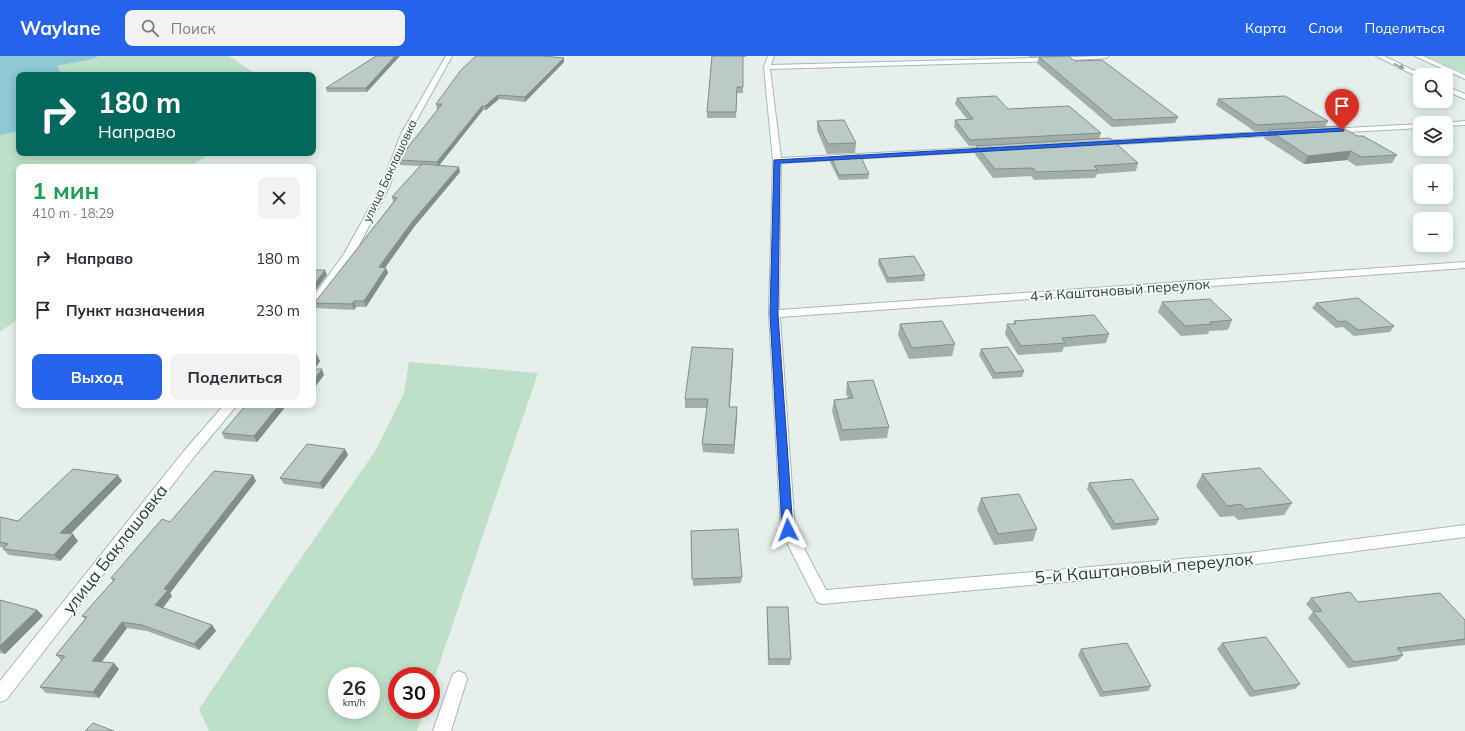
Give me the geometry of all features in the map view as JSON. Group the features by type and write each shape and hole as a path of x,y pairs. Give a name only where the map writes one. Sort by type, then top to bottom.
{"street":[{"name":"улица Баклашовка","path":"316,300 350,255 385,187 405,134 449,56"},
{"path":"771,56 767,67 776,161 774,314"},
{"path":"767,67 1058,59 1106,56"},
{"path":"1379,56 1413,73"},
{"path":"1418,56 1465,77"},
{"path":"1453,91 1465,97"},
{"path":"1453,124 1465,123"},
{"path":"1317,131 1413,126"},
{"path":"1094,144 1293,133"},
{"path":"776,161 999,149"},
{"name":"4-й Каштановый переулок","path":"774,314 1465,265"},
{"name":"5-й Каштановый переулок","path":"774,314 788,530 822,597 1249,559 1465,531"},
{"name":"улица Баклашовка","path":"0,694 189,454 228,408"},
{"path":"442,731 459,679"}],"green space":[{"path":"99,56 229,56 253,72 60,72 57,66 93,59"},
{"path":"1426,56 1465,56 1465,73"},
{"path":"16,132 16,156 206,156 194,164 16,164 16,320 0,332 0,135"},
{"path":"409,362 538,373 438,667 388,667 388,719 421,719 417,731 209,731 199,709 376,450 404,393"}],"water":[{"path":"0,56 99,56 93,59 57,66 60,72 16,72 16,132 0,135"}],"building":[{"path":"376,56 395,56 366,88 326,88"},
{"path":"476,56 543,56 564,58 525,97 498,95 485,106 482,106 437,162 398,160 442,104 436,104 461,70"},
{"path":"712,56 743,56 743,87 737,87 736,112 707,112"},
{"path":"1068,56 1075,61 1102,60 1178,117 1114,120 1039,57"},
{"path":"996,96 1008,109 1069,106 1101,133 970,140 955,120 973,119 957,98"},
{"path":"1285,96 1328,121 1257,125 1218,99"},
{"path":"844,120 856,143 828,144 817,121"},
{"path":"1340,126 1357,136 1363,136 1397,155 1361,157 1351,151 1308,156 1268,130"},
{"path":"1110,138 1138,163 1094,166 1098,170 1036,172 1033,168 995,169 976,146"},
{"path":"860,155 869,174 839,175 831,157"},
{"path":"422,164 459,167 412,222 379,267 386,268 364,301 354,301 352,304 316,303 316,301 397,198 392,197"},
{"path":"914,256 925,275 888,278 879,259"},
{"path":"316,270 325,270 316,282"},
{"path":"1358,298 1394,326 1358,330 1346,321 1339,322 1316,303"},
{"path":"1210,299 1232,320 1210,322 1212,324 1185,326 1162,302"},
{"path":"1094,315 1109,334 1062,338 1065,343 1021,346 1007,324 1016,324 1014,321"},
{"path":"942,321 955,344 912,348 900,324"},
{"path":"692,347 733,349 729,407 737,407 734,445 702,444 708,399 685,399"},
{"path":"1008,347 1024,371 995,373 981,349"},
{"path":"316,369 322,369 316,377"},
{"path":"873,380 889,427 842,430 834,400 853,398 847,382"},
{"path":"243,408 277,408 254,436 222,433"},
{"path":"307,444 345,449 320,483 280,478"},
{"path":"1260,468 1292,503 1245,509 1241,504 1227,506 1202,474"},
{"path":"73,469 118,475 60,533 73,534 54,555 3,549 8,544 0,542 0,517 18,521"},
{"path":"214,471 253,475 164,589 168,590 155,605 212,625 194,644 142,625 122,622 92,661 114,663 93,692 40,687 65,656 56,655 87,617 82,616 115,579 111,578 162,519 170,522"},
{"path":"1132,479 1159,519 1115,524 1089,483"},
{"path":"1019,494 1037,529 998,534 981,498"},
{"path":"738,529 742,577 692,579 691,531"},
{"path":"1350,592 1358,602 1440,593 1465,620 1465,639 1397,648 1403,655 1354,662 1313,612 1322,611 1311,598"},
{"path":"0,600 37,610 0,646"},
{"path":"767,607 788,607 791,659 769,659"},
{"path":"1266,637 1300,684 1254,691 1222,643"},
{"path":"1127,643 1151,686 1103,692 1081,649"},
{"path":"93,723 114,731 85,731"}],"route":[{"path":"788,530 774,314 776,161 1342,130"}]}
